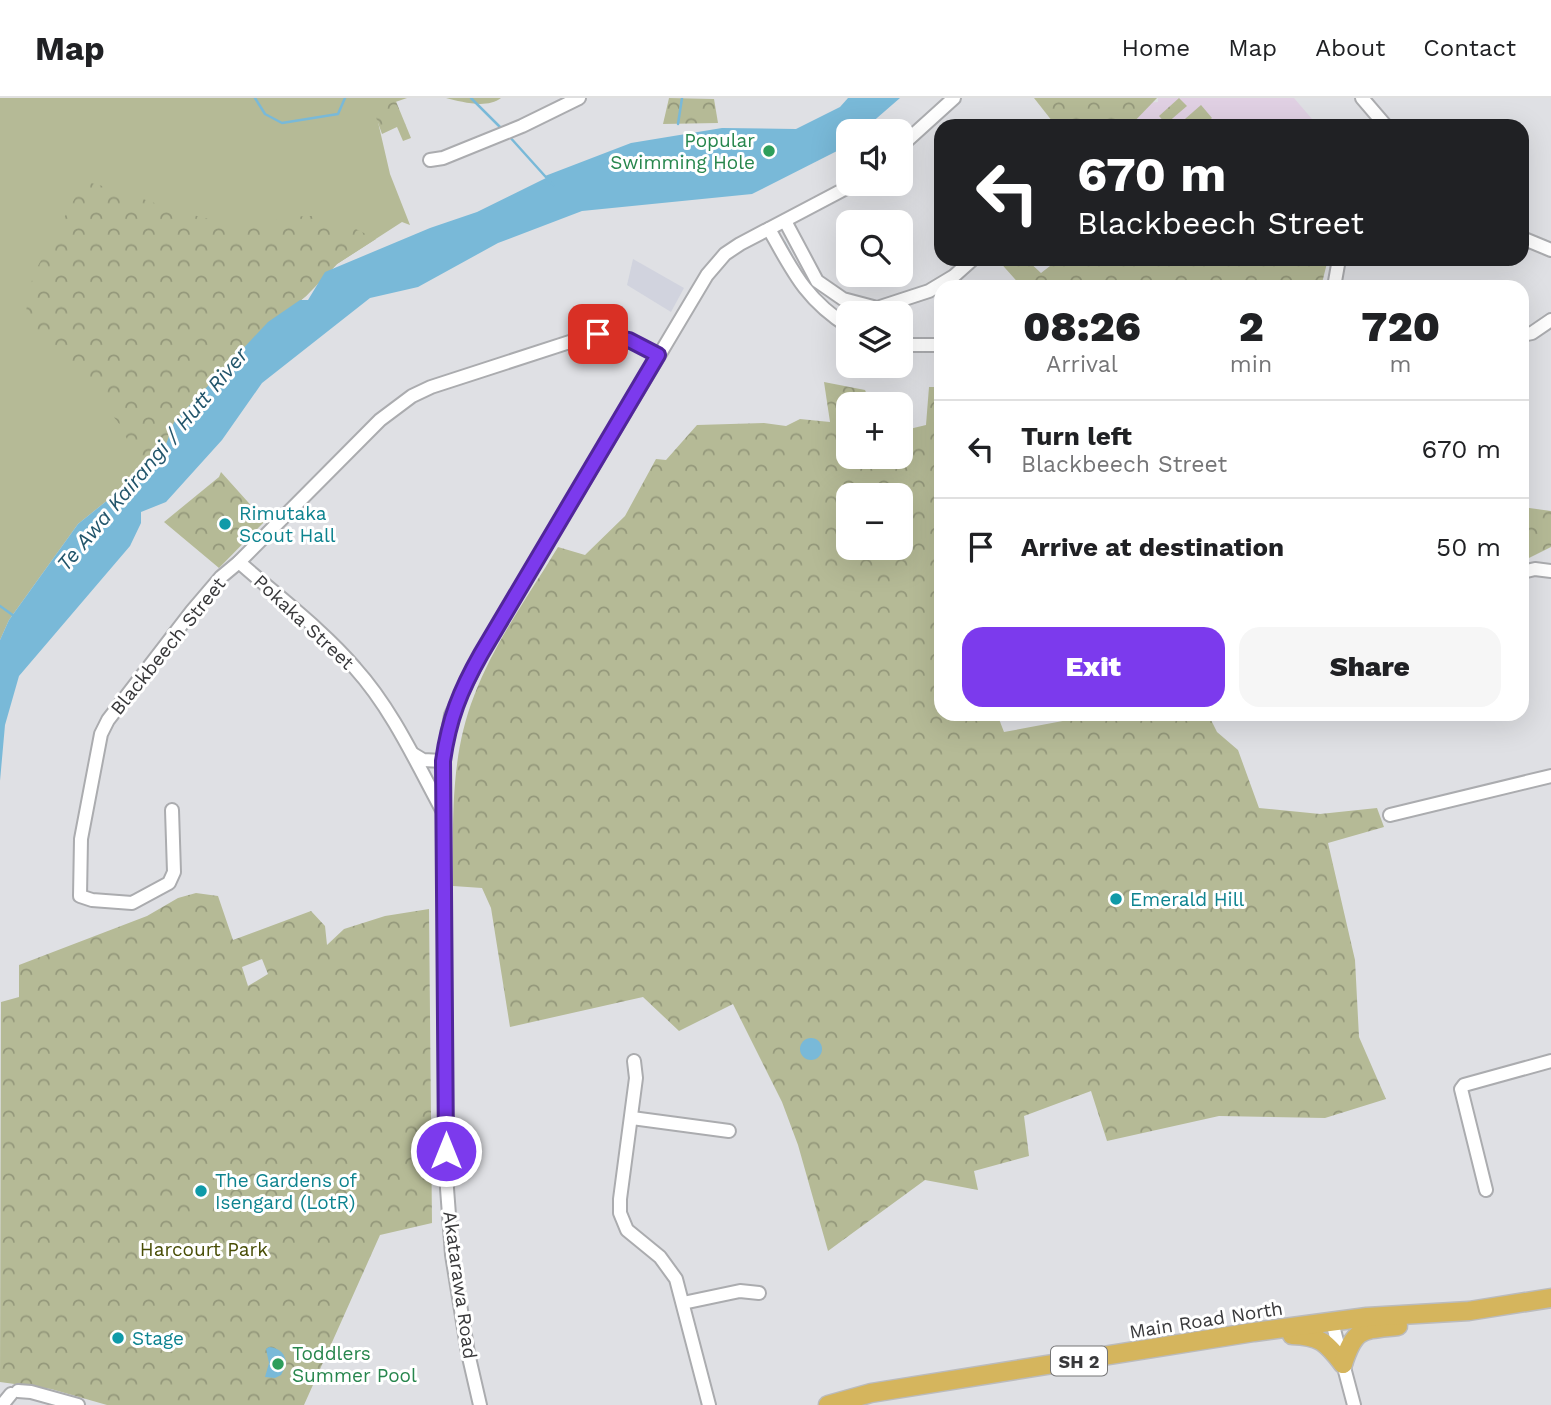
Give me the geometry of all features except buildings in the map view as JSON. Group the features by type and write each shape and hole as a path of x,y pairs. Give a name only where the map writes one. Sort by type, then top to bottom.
{"highway":[{"name":"Main Road North","path":"828,1405 871,1393 1254,1332 1367,1317 1469,1311 1551,1298"},
{"path":"1272,1331 1303,1334 1320,1340 1327,1344 1343,1364 1353,1339 1364,1331 1451,1320 1469,1311"}],"street":[{"path":"430,160 443,158 502,135 579,98"},
{"path":"913,135 954,98"},
{"path":"1362,98 1380,119"},
{"name":"Akatarawa Road","path":"480,1405 466,1343 452,1255 446,1175 443,761 452,715 468,676 695,290 716,263 733,249 836,194"},
{"path":"785,221 817,281 843,299 877,308 934,288"},
{"path":"769,229 798,281 826,312 836,319"},
{"path":"1529,240 1551,250"},
{"path":"947,280 965,266"},
{"path":"1529,332 1544,327 1551,320"},
{"name":"Blackbeech Street","path":"172,810 174,872 169,883 132,903 92,900 80,896 81,839 101,734 108,720 192,611 221,578 380,420 412,396 431,387 598,334 629,340 658,355"},
{"path":"913,345 934,345"},
{"name":"Pokaka Street","path":"239,562 356,669 378,698 413,754 444,814"},
{"path":"1529,570 1551,571"},
{"path":"413,754 429,761 443,761"},
{"path":"1390,816 1551,776"},
{"path":"634,1061 636,1078 620,1213 627,1230 668,1266 676,1279 709,1405"},
{"path":"1486,1190 1461,1089 1464,1085 1551,1062"},
{"path":"632,1118 729,1131"},
{"path":"683,1303 740,1291 759,1293"},
{"path":"1332,1322 1354,1405"},
{"path":"2,1405 15,1392 31,1392 78,1405"}],"shaded area":[{"path":"1158,98 1294,98 1312,119 1123,119 1136,104 1158,102"},
{"path":"633,259 684,288 671,312 627,285"}],"green space":[{"path":"0,98 407,98 375,109 390,174 410,225 402,222 337,264 306,296 237,353 173,426 164,450 78,524 9,620 0,640"},
{"path":"446,98 501,98 482,104"},
{"path":"669,98 714,99 718,123 663,124"},
{"path":"1034,98 1157,98 1137,119 1050,119"},
{"path":"1179,98 1187,106 1172,119 1162,119 1159,116"},
{"path":"395,99 411,138 403,141 397,127 382,134 373,109"},
{"path":"1201,105 1212,118 1211,119 1185,119"},
{"path":"91,183 213,220 242,224 315,216 340,222 376,239 337,264 306,296 237,353 173,426 159,451 139,462 122,458 128,441 120,425 99,398 85,373 48,353 26,311 33,275 76,196"},
{"path":"1003,266 1034,266 1041,273 1050,266 1326,266 1323,280 1016,280"},
{"path":"824,382 865,390 866,392 836,392 836,469 913,469 913,428 926,425 929,387 934,387 934,721 1000,721 1004,732 1063,721 1212,721 1217,732 1238,750 1259,808 1320,814 1377,808 1384,827 1328,843 1355,960 1359,1037 1386,1099 1325,1118 1219,1116 1107,1141 1091,1091 1024,1116 1029,1156 974,1171 978,1190 925,1180 828,1251 798,1145 782,1102 733,1004 679,1031 643,997 510,1027 491,908 482,888 453,886 454,790 457,766 466,719 482,676 558,547 585,555 625,516 656,459 666,460 697,425 764,423 786,426 800,419 830,422"},
{"path":"221,472 265,521 219,568 164,522 219,477"},
{"path":"1529,508 1551,511 1551,547 1529,558"},
{"name":"Harcourt Park","path":"196,893 218,896 233,940 311,911 325,926 327,945 344,929 385,916 429,909 432,1223 380,1235 304,1405 107,1405 51,1389 0,1382 1,1002 19,997 19,965 147,916 178,898","holes":["262,959 268,974 248,986 242,967"]}],"water":[{"path":"848,98 900,98 876,119 836,119 836,152 752,194 582,211 498,243 418,287 370,298 262,383 222,440 166,502 141,512 141,523 130,546 19,676 5,725 0,781 0,640 9,620 78,524 164,450 174,422 268,322 300,300 308,300 325,272 430,228 477,212 546,178 545,176 631,143 722,128 796,129 840,107"},
{"path":"807,1038 815,1038 822,1045 822,1053 815,1060 807,1060 800,1053 800,1045"},
{"name":"Toddlers Summer Pool","path":"269,1347 282,1352 286,1361 281,1375 275,1378 265,1377 269,1363 266,1349"}],"waterway":[{"path":"255,98 265,114 282,123 338,114 345,98"},
{"path":"471,98 503,130"},
{"path":"678,124 682,98"},
{"path":"508,135 553,185"},
{"path":"784,242 791,255"},
{"path":"0,606 14,616"}],"place":[{"name":"Popular Swimming Hole","path":"769,151"},
{"name":"Rimutaka Scout Hall","path":"225,524"},
{"name":"Emerald Hill","path":"1116,899"},
{"name":"The Gardens of Isengard (LotR)","path":"201,1191"},
{"name":"Stage","path":"118,1338"},
{"name":"Toddlers Summer Pool","path":"278,1364"}],"route":[{"path":"446,1151 443,761 447,733 468,676 658,355 618,336 598,334"}],"water label":[{"name":"Te Awa Kairangi / Hutt River","path":"152,459"}]}
